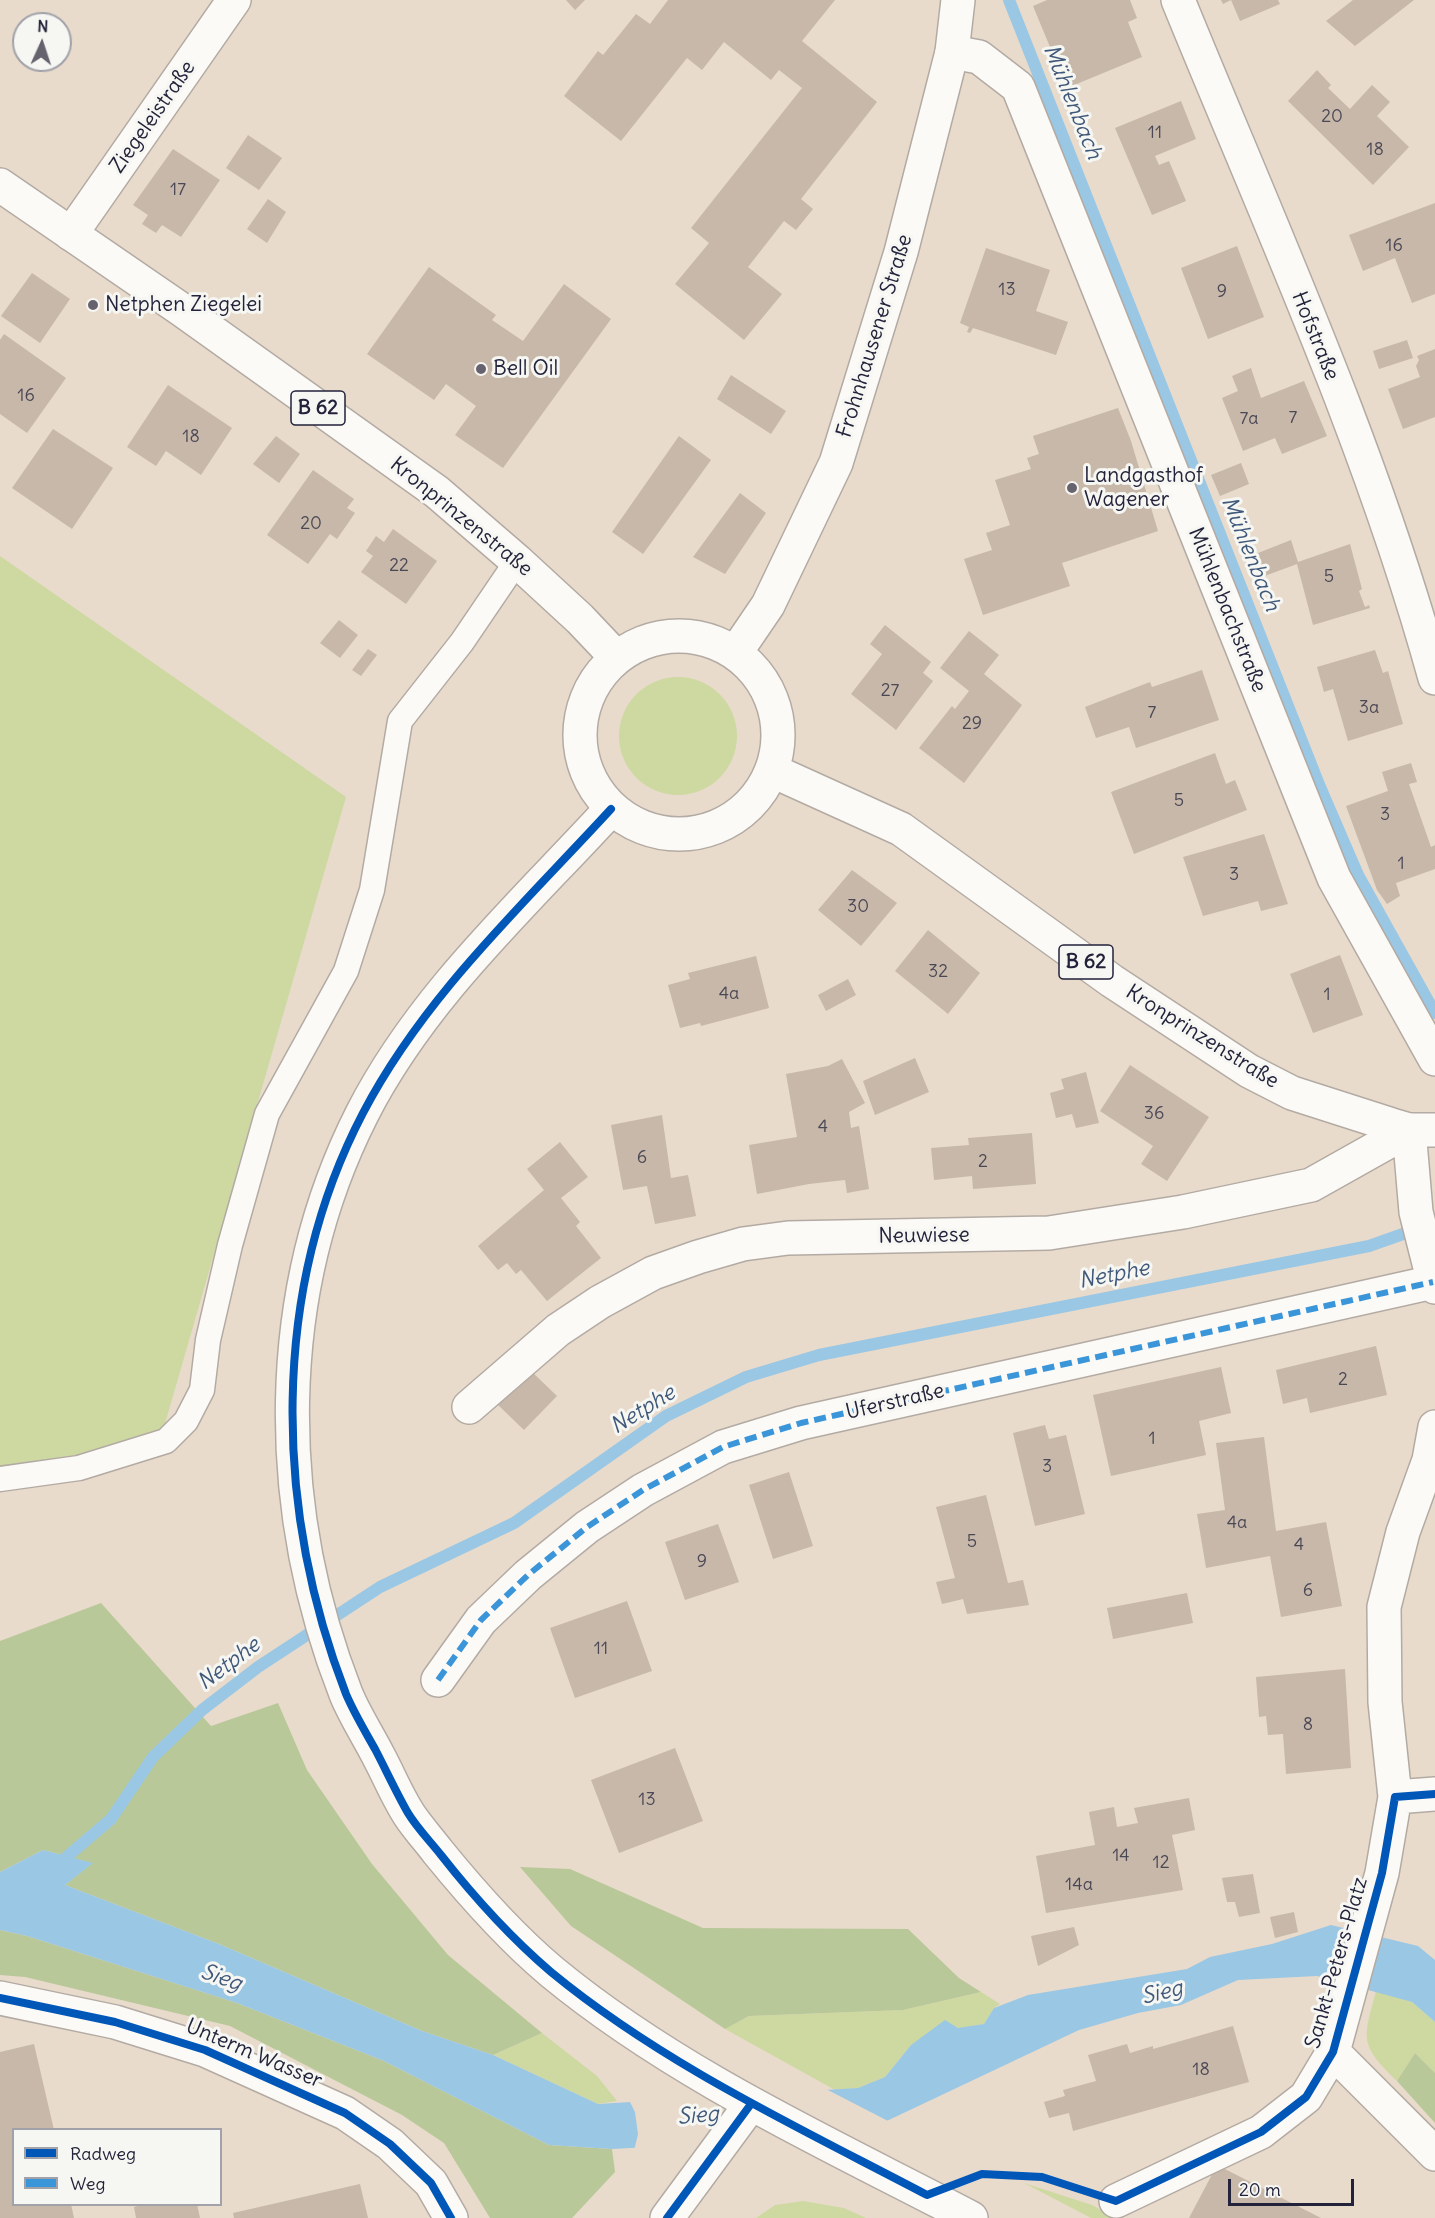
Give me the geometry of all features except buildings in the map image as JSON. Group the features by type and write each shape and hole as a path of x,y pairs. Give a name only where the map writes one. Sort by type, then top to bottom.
{"street":[{"name":"Ziegeleistraße","path":"71,234 234,0"},
{"name":"Frohnhausener Straße","path":"736,652 768,605 836,463 901,252 952,52 958,0"},
{"name":"Hofstraße","path":"1178,0 1371,474 1415,606 1435,678"},
{"name":"Mühlenbachstraße","path":"952,52 979,57 1018,87 1334,878 1435,1059"},
{"name":"Kronprinzenstraße","path":"0,185 437,492 580,619 616,657"},
{"path":"675,634 707,639 736,652 760,676 775,705 779,738 773,771 756,799 732,820 702,832 670,834 638,826 611,808 590,781 580,748 580,715 593,683 616,657 644,641 675,634"},
{"name":"Kronprinzenstraße","path":"773,771 901,829 1112,981 1249,1071 1292,1093 1422,1130"},
{"path":"611,808 479,950 436,1002 401,1050 363,1112 336,1172 313,1239 296,1331 292,1411 304,1551 324,1626 347,1696 410,1816 465,1885 505,1929 591,2003 751,2104 971,2218"},
{"path":"1422,1130 1416,1212 1431,1274"},
{"name":"Neuwiese","path":"469,1407 558,1330 600,1302 653,1273 698,1257 743,1244 788,1238 1049,1233 1183,1212 1311,1185 1422,1130"},
{"name":"Uferstraße","path":"438,1680 481,1620 537,1568 587,1527 643,1490 723,1447 801,1423 1431,1274"},
{"name":"Sankt-Peters-Platz","path":"1116,2201 1182,2172 1261,2132 1306,2097 1336,2041 1368,1916 1382,1873 1395,1797 1385,1702 1384,1607 1403,1532 1429,1460 1435,1426"},
{"path":"1395,1797 1435,1794"},
{"name":"Unterm Wasser","path":"0,1998 115,2022 205,2050 345,2113 390,2144 431,2183 451,2218"},
{"name":"Sankt-Peters-Platz","path":"1336,2041 1435,2154"},
{"path":"667,2218 751,2104"}],"lane":[{"path":"0,1479 79,1468 166,1441 186,1421 202,1390 208,1340 230,1245 267,1114 346,971 372,890 400,721 462,642 517,561"}],"green space":[{"path":"0,556 346,797 160,1441 0,1475"},
{"path":"678,677 701,682 720,694 732,713 737,736 732,759 720,778 701,790 678,795 655,790 636,778 624,759 619,736 624,713 636,694 655,682"},
{"path":"101,1603 211,1726 278,1703 307,1770 372,1864 448,1955 542,2033 493,2055 422,2031 219,1944 65,1885 92,1863 43,1850 0,1872 0,1641"},
{"path":"520,1867 570,1869 703,1928 908,1929 959,1978 981,1992 903,2010 749,2016 725,2029 571,1926"},
{"path":"0,1930 27,1936 237,2003 384,2061 549,2145 612,2149 615,2172 572,2218 490,2218 444,2143 402,2115 230,2026 25,1977 0,1975"},
{"path":"1376,1991 1412,2002 1435,2022 1435,2073 1415,2053 1397,2081 1376,2058 1367,2040 1367,2031"},
{"path":"981,1992 1000,2004 994,2008 984,2024 958,2029 911,2045 885,2077 858,2088 835,2090 725,2029 749,2016 903,2010"},
{"path":"542,2033 597,2076 617,2101 598,2104 493,2055"},
{"path":"1415,2053 1435,2073 1435,2123 1397,2081"},
{"path":"1024,2183 1092,2205 1115,2218 1091,2218"},
{"path":"803,2201 844,2208 866,2218 756,2218 775,2205"}],"water":[{"name":"Sieg","path":"43,1850 93,1863 65,1885 219,1944 422,2031 493,2055 598,2104 858,2088 885,2077 911,2045 945,2020 958,2028 984,2024 994,2008 1028,1995 1187,1969 1210,1957 1272,1944 1331,1925 1418,1946 1435,1960 1435,2022 1412,2002 1317,1976 1238,1980 1181,2005 1138,2013 1079,2030 855,2136 612,2149 549,2145 384,2061 237,2003 27,1936 0,1930 0,1872"}],"pier":[{"path":"824,2088 890,2122 855,2139 634,2151 638,2134 635,2112 628,2098"}],"waterway":[{"name":"Mühlenbach","path":"1009,0 1320,787 1358,875 1435,1013"},
{"name":"Netphe","path":"56,1866 111,1819 153,1757 202,1710 258,1667 380,1587 514,1523 666,1416 746,1377 819,1355 1369,1246 1420,1228"}],"marked path":[{"path":"438,1680 481,1620 528,1575 587,1527 643,1490 723,1447 801,1423 1433,1282"}],"cycle path":[{"path":"611,809 477,953 415,1030 388,1070 363,1113 333,1181 311,1253 298,1326 293,1400 295,1475 305,1550 322,1623 349,1701 408,1813 466,1886 536,1959 639,2037 733,2093 927,2195 982,2174 1042,2177 1116,2201 1261,2132 1306,2097 1333,2052 1382,1873 1395,1797 1435,1794"},
{"path":"0,1998 115,2022 205,2050 345,2113 390,2144 431,2183 451,2218"},
{"path":"667,2218 751,2104"}],"place":[{"name":"Netphen Ziegelei","path":"93,305"},
{"name":"Bell Oil","path":"481,369"},
{"name":"Landgasthof Wagener","path":"1072,488"}]}
